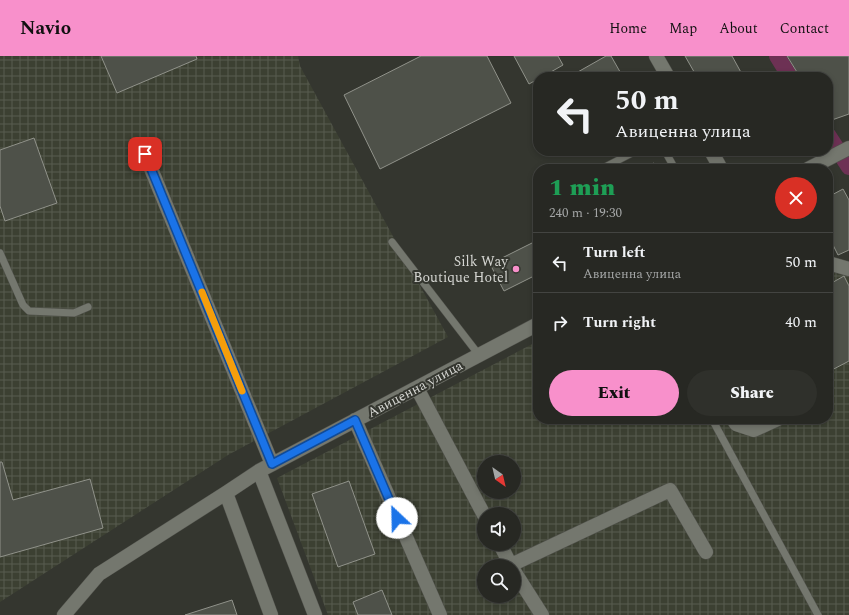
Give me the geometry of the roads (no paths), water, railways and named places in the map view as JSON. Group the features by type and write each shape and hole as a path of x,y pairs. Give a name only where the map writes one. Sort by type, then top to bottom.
{"street":[{"path":"656,56 665,72"},
{"path":"818,164 849,148"},
{"path":"145,154 272,464"},
{"path":"833,264 849,268"},
{"name":"Авиценна улица","path":"64,615 99,574 259,471 533,327"},
{"path":"417,388 480,507"},
{"path":"355,420 440,615"},
{"path":"736,424 754,430 767,424"},
{"path":"259,471 315,615"},
{"path":"521,561 670,490 706,552"},
{"path":"226,493 271,615"},
{"path":"521,582 542,615"}],"lane":[{"path":"611,164 626,156"},
{"path":"392,242 479,355"},
{"path":"0,253 23,305 29,311 74,313 88,307"},
{"path":"715,424 818,615"}],"waterway":[{"path":"777,56 787,72"},
{"path":"833,143 849,167"}],"place":[{"name":"Silk Way Boutique Hotel","path":"516,269"}]}
